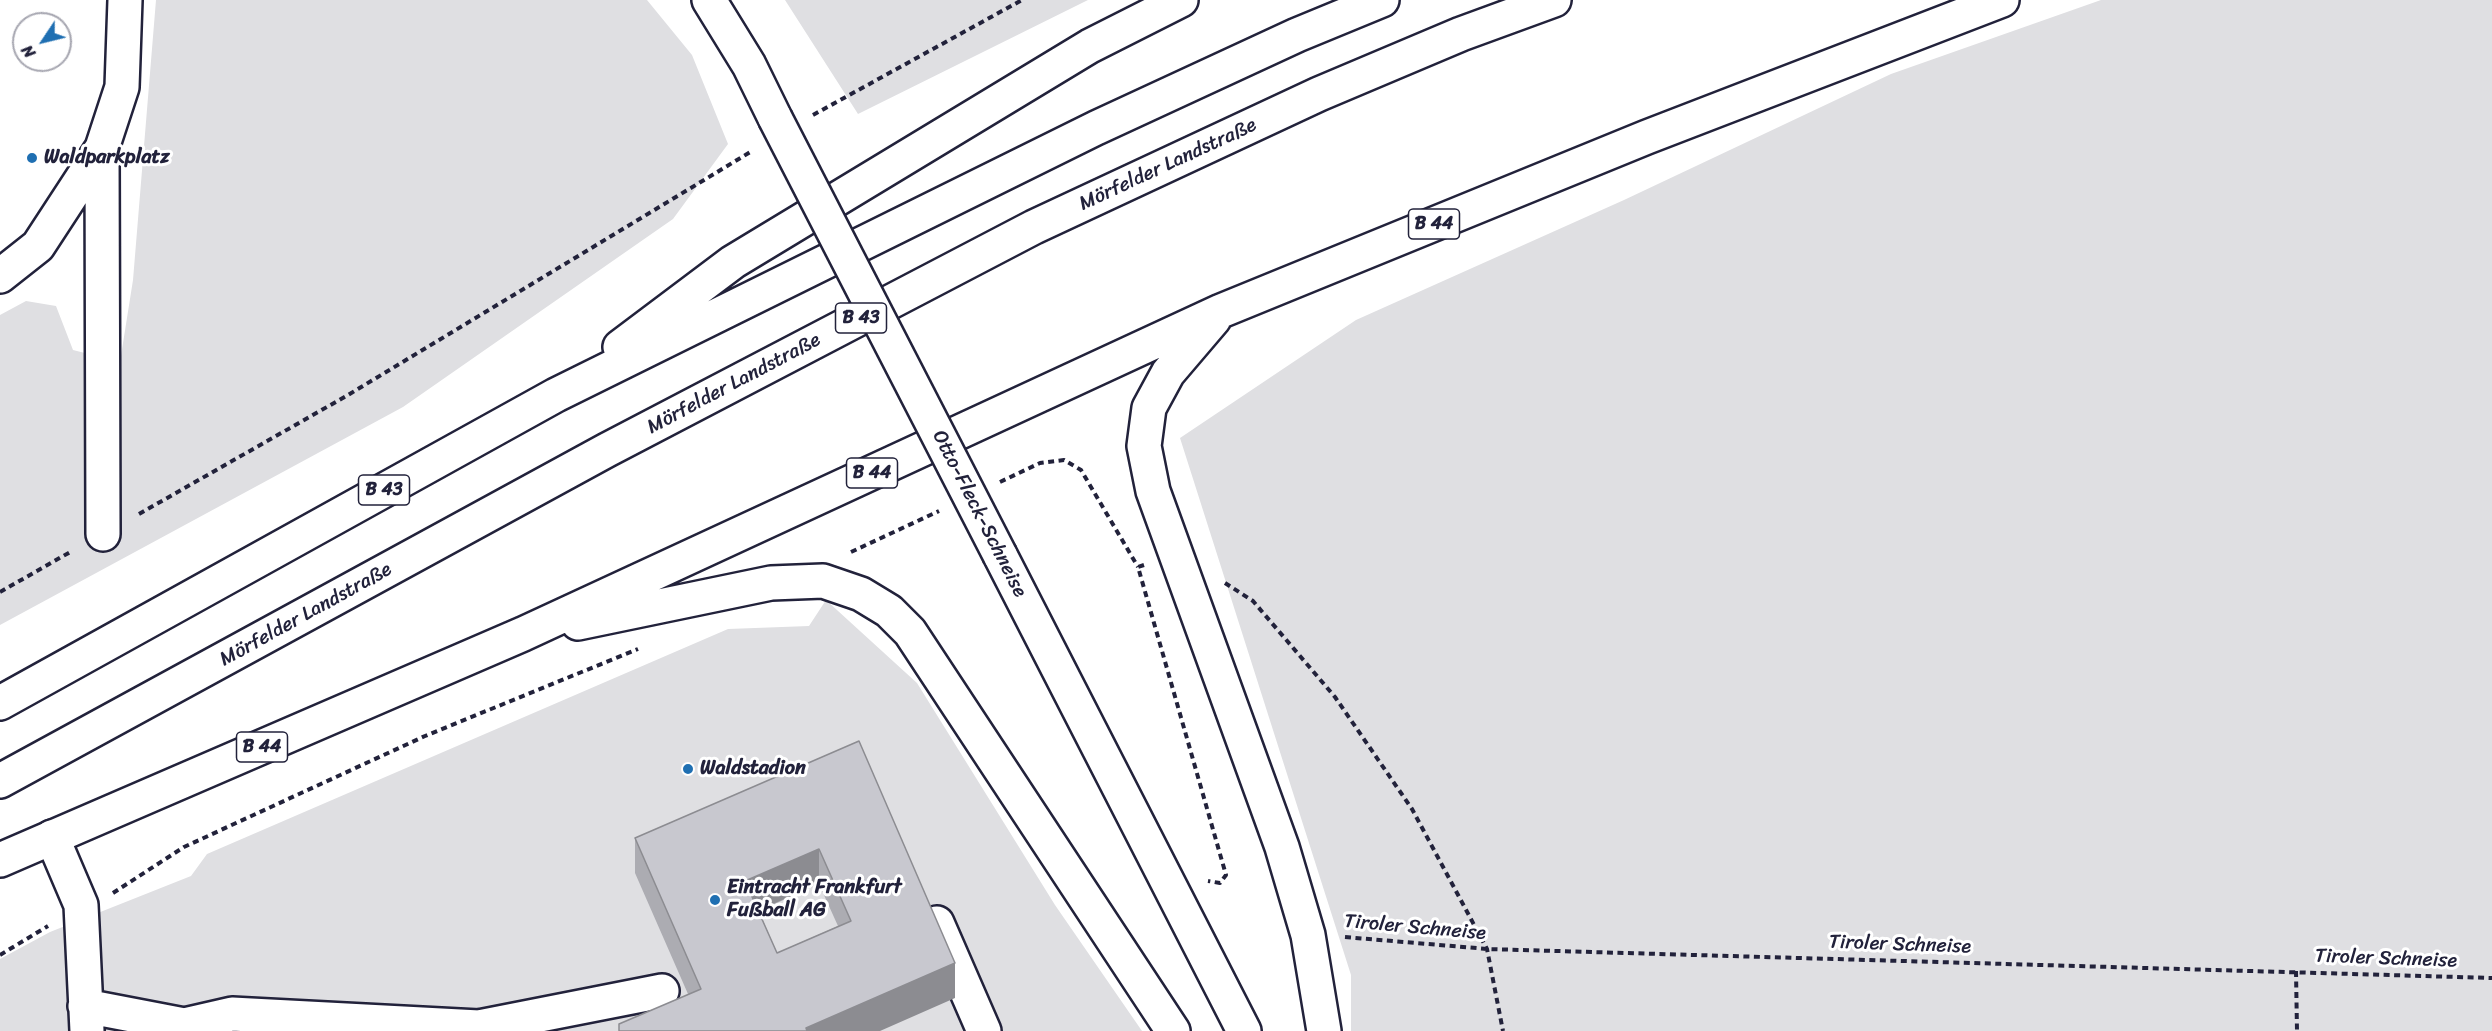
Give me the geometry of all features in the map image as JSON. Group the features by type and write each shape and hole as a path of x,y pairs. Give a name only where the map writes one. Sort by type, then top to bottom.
{"main road":[{"path":"0,276 38,246 102,148 122,87 125,0"},
{"name":"Otto-Fleck-Schneise","path":"709,0 749,65 1244,1031"},
{"path":"556,395 733,262 1090,46 1181,0"},
{"name":"B 43","path":"0,703 556,395 1096,128 1297,35 1382,0"},
{"name":"Mörfelder Landstraße","path":"0,781 607,450 1034,227 1319,94 1461,34 1554,0"},
{"name":"B 44","path":"0,860 523,634 1221,311 1636,141 2002,0"},
{"path":"102,148 103,534"},
{"path":"1221,311 1168,373 1149,408 1144,446 1153,491 1282,848 1308,935 1324,1031"},
{"path":"523,634 771,583 823,582 861,594 889,611 910,632 1173,1031"},
{"path":"52,837 81,905 86,1018 184,1024 232,1014 479,1027 662,991"},
{"path":"932,912 984,1031"}],"path":[{"path":"812,115 1022,0"},
{"path":"0,592 348,395 754,150"},
{"path":"999,483 1040,463 1064,460 1081,470 1138,567 1226,874 1220,883 1205,881"},
{"path":"823,582 833,561 947,507"},
{"path":"1138,567 1176,553 1253,601 1335,697 1412,809 1487,949 1503,1031"},
{"path":"0,955 81,905 118,891 184,848 425,736 647,646"},
{"name":"Tiroler Schneise","path":"1308,935 1487,949 2492,978"},
{"path":"2296,971 2297,1031"}],"shaded area":[{"path":"156,0 647,0 692,55 728,144 673,219 403,407 0,625 0,315 26,301 56,306 73,350 120,362 133,280"},
{"path":"785,0 1088,0 858,114"},
{"path":"2101,0 2492,0 2492,1031 1351,1031 1351,975 1180,438 1356,320 1624,200 1891,74"},
{"name":"Waldstadion","path":"826,600 917,683 1055,905 1142,1031 0,1031 0,959 50,932 191,876 207,854 728,629 809,626"}],"building":[{"name":"Eintracht Frankfurt Fußball AG","path":"859,741 955,963 806,1028 807,1031 619,1031 619,1024 701,989 635,838","holes":["819,849 851,921 777,953 745,881"]}],"place":[{"name":"Waldparkplatz","path":"32,158"},
{"name":"Waldstadion","path":"688,769"},
{"name":"Eintracht Frankfurt Fußball AG","path":"715,900"}]}
